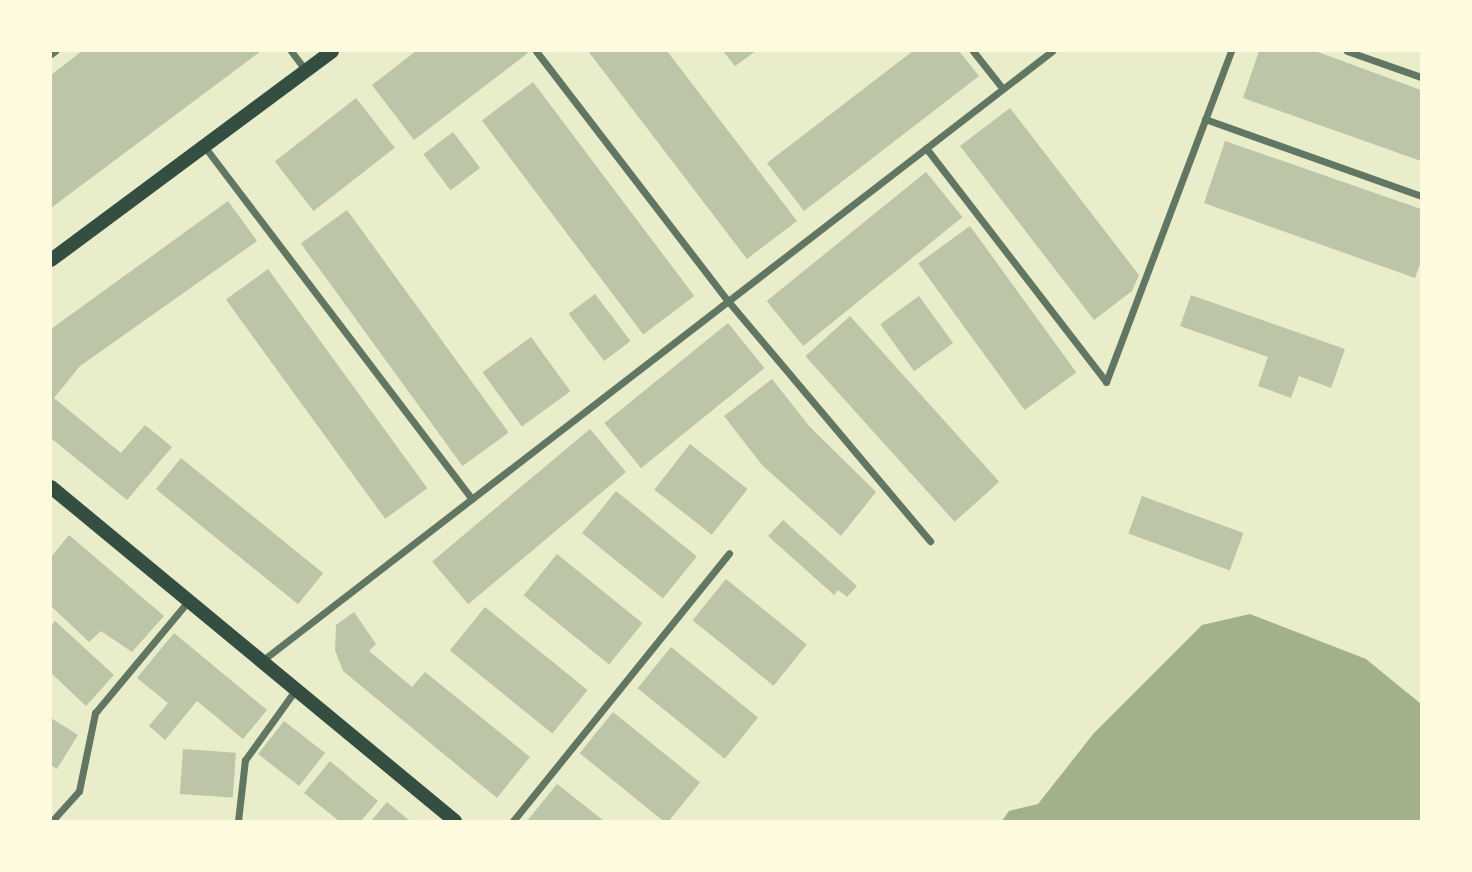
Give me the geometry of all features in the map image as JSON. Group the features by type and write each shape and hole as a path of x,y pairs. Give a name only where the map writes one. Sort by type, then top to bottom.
{"main road":[{"path":"51,260 332,51"},
{"path":"51,487 190,599 455,821"}],"street":[{"path":"290,51 306,71"},
{"path":"536,51 728,301 930,541"},
{"path":"973,51 1003,89"},
{"path":"263,660 1052,51"},
{"path":"926,148 1106,382 1231,51"},
{"path":"1347,51 1421,77"},
{"path":"1205,119 1421,196"},
{"path":"204,146 472,499"},
{"path":"513,821 729,553"},
{"path":"52,821 79,791 95,713 190,599"},
{"path":"238,821 245,760 297,688"}],"shaded area":[{"path":"1250,614 1366,659 1421,704 1421,821 1002,821 1009,811 1038,804 1094,733 1202,625"}],"building":[{"path":"82,51 261,51 51,208 51,75"},
{"path":"416,51 528,53 414,140 372,85"},
{"path":"588,51 667,51 797,221 747,259"},
{"path":"723,51 756,51 735,66"},
{"path":"913,51 959,51 979,76 804,211 767,163"},
{"path":"1259,51 1315,51 1421,90 1421,161 1243,98"},
{"path":"533,82 694,296 643,335 482,121"},
{"path":"356,98 395,148 314,211 275,161"},
{"path":"1010,108 1139,275 1132,291 1094,320 960,146"},
{"path":"453,132 480,168 451,190 423,154"},
{"path":"1225,141 1421,209 1421,261 1415,278 1204,203"},
{"path":"926,172 963,217 803,346 767,301"},
{"path":"228,201 257,241 80,366 54,398 121,453 145,425 172,447 127,500 51,438 51,329"},
{"path":"347,210 509,432 463,466 301,244"},
{"path":"970,226 1076,372 1025,410 918,264"},
{"path":"268,269 427,488 385,519 226,300"},
{"path":"595,294 631,341 604,361 569,314"},
{"path":"1191,295 1345,349 1331,388 1299,376 1291,398 1258,386 1268,357 1180,326"},
{"path":"919,296 953,343 914,371 880,324"},
{"path":"850,316 999,482 955,522 805,356"},
{"path":"728,323 765,368 641,468 604,423"},
{"path":"531,337 570,391 522,426 482,372"},
{"path":"772,379 810,427 876,492 841,536 762,465 724,416"},
{"path":"590,429 626,472 468,604 432,561"},
{"path":"690,444 748,489 712,535 654,490"},
{"path":"181,458 323,573 298,604 156,489"},
{"path":"616,491 697,556 663,598 582,533"},
{"path":"1142,496 1243,533 1230,571 1128,534"},
{"path":"783,520 857,586 847,597 838,590 834,595 768,536"},
{"path":"69,535 164,616 132,652 101,631 89,642 51,606 51,557"},
{"path":"557,554 642,623 609,664 524,595"},
{"path":"726,579 807,644 773,686 693,620"},
{"path":"485,607 588,690 552,734 450,651"},
{"path":"354,612 376,644 369,651 412,687 425,672 530,757 497,798 343,671 335,650 336,625"},
{"path":"55,621 114,675 86,706 51,673 51,626"},
{"path":"174,633 267,710 243,739 197,701 165,740 149,726 168,703 137,678"},
{"path":"671,647 758,717 725,759 638,688"},
{"path":"613,712 700,782 669,821 663,821 580,753"},
{"path":"51,718 78,735 57,769 51,765"},
{"path":"284,721 325,753 299,786 258,754"},
{"path":"183,749 236,753 233,798 180,794"},
{"path":"330,761 378,801 361,821 339,821 304,793"},
{"path":"557,784 604,821 527,821"},
{"path":"387,802 410,821 371,821"}]}
